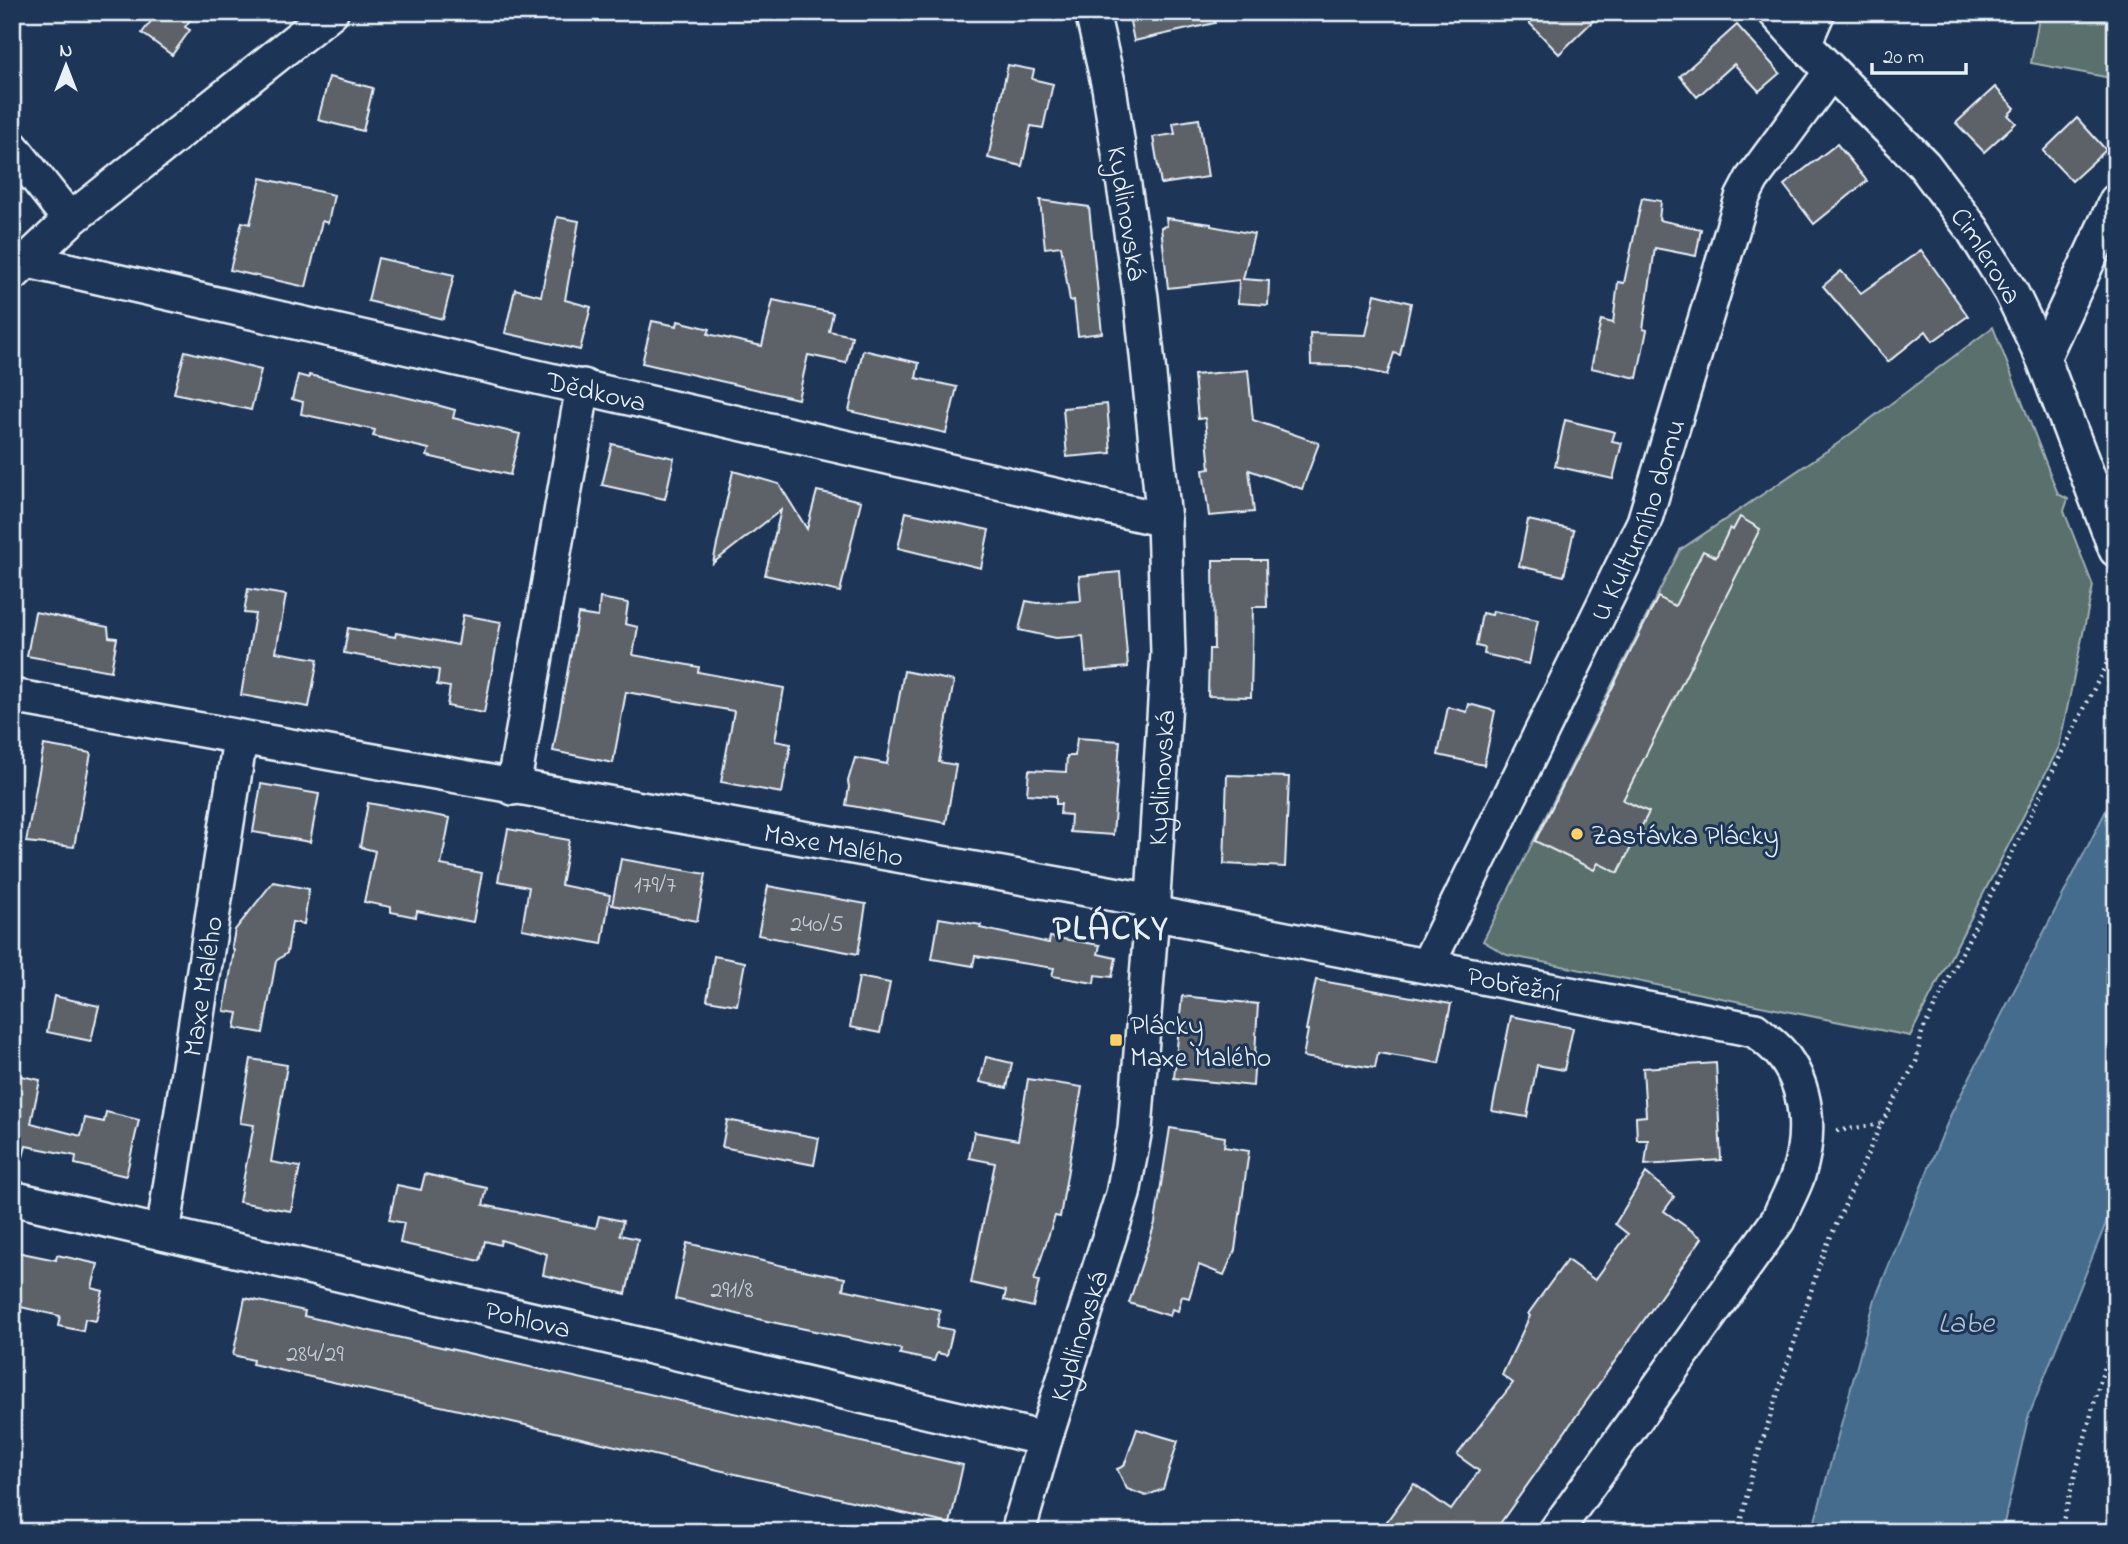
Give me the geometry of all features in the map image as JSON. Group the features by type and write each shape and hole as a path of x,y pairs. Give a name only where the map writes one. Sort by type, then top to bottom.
{"street":[{"name":"Dědkova","path":"20,268 70,220 331,12"},
{"name":"Kydlinovská","path":"1018,1532 1123,1194 1135,1129 1153,907 1168,653 1164,520 1141,297 1109,87 1092,12"},
{"name":"Cimlerova","path":"1775,12 1924,165 1973,230 2011,292 2043,358 2116,550"},
{"path":"1804,44 1818,12"},
{"name":"U Kulturního domu","path":"1427,966 1644,522 1742,198 1752,179 1831,72"},
{"path":"12,147 70,220"},
{"path":"2043,358 2116,201"},
{"name":"Dědkova","path":"20,268 583,386 1164,520"},
{"path":"513,788 583,386"},
{"name":"Maxe Malého","path":"12,696 1153,907"},
{"name":"Maxe Malého","path":"163,1233 240,739"},
{"name":"Pobřežní","path":"1153,907 1427,966 1755,1030 1780,1052 1795,1078 1806,1108 1806,1136 1798,1175 1777,1220 1555,1532"},
{"name":"Pohlova","path":"12,1198 1045,1439"}],"path":[{"path":"1739,1532 1751,1476 1823,1254 1881,1124 1916,1062 1922,1032 2116,645"},
{"path":"1806,1136 1881,1124"},
{"path":"2060,1532 2101,1377 2116,1340"}],"green space":[{"path":"2040,12 2116,12 2116,79 2031,63"},
{"path":"1993,327 2058,494 2068,499 2064,511 2093,586 2059,747 1910,1036 1507,955 1483,941 1680,550 1837,444"}],"water":[{"name":"Labe","path":"2116,791 2116,1198 2028,1418 2002,1532 1812,1532 1875,1299 1951,1114"}],"building":[{"path":"158,12 196,12 185,27 190,30 172,55 142,33"},
{"path":"1128,12 1214,12 1215,23 1134,41"},
{"path":"1519,12 1602,12 1559,54"},
{"path":"1737,25 1780,73 1759,91 1734,64 1697,97 1680,76"},
{"path":"1008,65 1034,70 1032,79 1053,84 1043,128 1031,126 1022,166 988,158"},
{"path":"329,77 373,88 363,131 318,120"},
{"path":"1995,87 2015,108 2008,115 2016,123 1984,152 1956,123"},
{"path":"2077,118 2106,150 2072,181 2043,151"},
{"path":"1199,119 1208,177 1161,184 1153,137 1175,134 1173,123"},
{"path":"1837,144 1867,181 1814,224 1784,185"},
{"path":"261,178 334,195 328,223 322,221 306,287 230,270 242,222 250,224"},
{"path":"1642,198 1661,201 1659,220 1701,229 1696,256 1655,248 1643,329 1647,330 1637,378 1591,368 1601,320 1613,323 1618,282 1624,283"},
{"path":"1040,200 1089,207 1102,333 1078,336 1074,300 1070,301 1061,246 1045,248"},
{"path":"557,217 579,221 565,300 591,307 580,350 505,333 515,289 541,296"},
{"path":"1166,218 1211,224 1254,234 1243,279 1269,281 1268,305 1238,303 1239,280 1168,288 1161,227 1167,226"},
{"path":"1921,250 1968,316 1933,341 1926,331 1888,362 1823,286 1841,271 1861,293"},
{"path":"378,258 454,275 443,319 368,301"},
{"path":"1375,294 1411,303 1400,355 1394,353 1387,375 1349,366 1311,365 1310,333 1366,335"},
{"path":"773,300 833,313 829,331 852,336 846,363 808,355 798,399 642,363 652,321 677,326 678,321 710,329 708,334 762,346"},
{"path":"863,350 919,363 916,378 957,387 946,433 849,411"},
{"path":"185,351 261,370 251,410 174,393"},
{"path":"1248,370 1253,420 1319,443 1302,489 1249,470 1254,512 1209,516 1203,470 1210,469 1205,418 1198,419 1194,375"},
{"path":"298,375 309,378 309,375 426,402 455,410 453,418 520,434 510,475 427,456 429,449 373,436 375,430 301,414 303,402 292,399"},
{"path":"1107,404 1111,453 1067,457 1063,408"},
{"path":"1565,420 1615,432 1612,441 1622,443 1613,479 1555,466"},
{"path":"612,444 674,458 665,499 602,485"},
{"path":"733,471 779,484 807,529 817,491 861,501 840,592 765,575 781,510 713,563"},
{"path":"906,512 989,530 981,568 898,548"},
{"path":"1740,517 1760,529 1623,800 1649,812 1618,873 1598,863 1594,870 1535,841 1658,597 1675,606 1703,551 1716,557 1730,528 1733,530"},
{"path":"1528,520 1574,530 1564,576 1519,566"},
{"path":"1213,560 1266,560 1267,607 1253,607 1251,697 1208,696 1209,649 1214,649"},
{"path":"1120,572 1128,667 1086,671 1083,636 1056,638 1019,630 1026,601 1081,601 1079,576"},
{"path":"248,589 286,595 276,652 318,659 309,707 241,695 255,614 244,613"},
{"path":"600,598 628,603 625,624 638,627 633,655 699,667 698,672 784,688 775,741 791,744 782,793 721,782 734,711 626,692 613,763 553,751 578,614 598,617"},
{"path":"1493,611 1538,620 1529,664 1484,654 1485,648 1476,646 1482,613 1492,615"},
{"path":"35,612 108,627 109,637 117,638 111,671 27,656"},
{"path":"463,615 501,622 484,713 447,706 450,687 437,685 439,670 344,653 348,628 395,637 396,633 458,645"},
{"path":"904,671 954,681 939,762 956,765 946,823 846,805 848,781 855,758 887,764"},
{"path":"1469,704 1495,711 1484,765 1438,755 1448,707 1467,712"},
{"path":"1077,738 1120,741 1113,835 1070,832 1071,815 1060,814 1061,804 1056,804 1056,796 1027,794 1029,770 1066,772 1067,756 1075,756"},
{"path":"44,745 91,753 74,847 26,842"},
{"path":"1227,775 1289,777 1285,867 1224,864"},
{"path":"261,784 319,794 310,842 253,832"},
{"path":"368,803 450,818 441,865 482,873 473,922 417,911 416,917 391,912 391,907 364,902 375,851 360,847"},
{"path":"508,829 569,840 561,885 610,895 602,944 522,929 529,887 498,881"},
{"path":"621,859 706,874 697,921 612,905"},
{"path":"273,882 309,889 304,924 292,922 287,953 276,961 263,1033 235,1028 238,1013 224,1011 235,930"},
{"path":"768,886 866,904 858,954 758,935"},
{"path":"939,918 981,925 980,928 1049,943 1050,937 1100,945 1098,954 1116,958 1112,977 1095,975 1094,983 1052,976 1054,968 975,956 973,966 932,959"},
{"path":"714,956 745,962 737,1005 707,1000"},
{"path":"859,977 890,983 880,1033 850,1027"},
{"path":"1316,980 1451,1004 1439,1063 1378,1053 1375,1068 1303,1057"},
{"path":"54,996 99,1006 91,1041 47,1032"},
{"path":"1182,996 1258,1004 1253,1086 1174,1078"},
{"path":"1511,1016 1573,1028 1564,1070 1537,1065 1527,1117 1492,1111"},
{"path":"986,1057 1012,1063 1007,1088 980,1082"},
{"path":"251,1059 287,1065 271,1162 300,1167 291,1211 239,1202 254,1125 240,1123"},
{"path":"1716,1063 1721,1160 1645,1165 1648,1140 1637,1140 1636,1117 1646,1116 1643,1068"},
{"path":"12,1074 40,1080 31,1123 81,1136 85,1118 104,1122 106,1112 139,1120 126,1176 75,1164 76,1156 26,1146 23,1157 12,1156"},
{"path":"1028,1079 1082,1087 1060,1217 1055,1216 1034,1280 1039,1281 1033,1307 1004,1300 1006,1291 971,1283 995,1163 969,1158 974,1132 1018,1140"},
{"path":"727,1120 819,1138 814,1165 722,1147"},
{"path":"1170,1128 1225,1137 1224,1147 1249,1151 1235,1250 1224,1275 1199,1265 1189,1298 1182,1296 1178,1311 1172,1309 1170,1316 1129,1303 1155,1223"},
{"path":"1646,1173 1674,1197 1664,1211 1702,1238 1494,1532 1379,1532 1414,1484 1451,1510 1479,1471 1457,1455 1513,1383 1502,1375 1530,1316 1528,1314 1567,1260 1595,1280 1628,1234 1615,1224"},
{"path":"425,1174 487,1188 483,1205 596,1228 599,1216 623,1221 620,1235 638,1239 626,1294 543,1275 547,1254 501,1240 500,1245 485,1241 480,1261 400,1243 404,1223 389,1220 397,1185 421,1190"},
{"path":"687,1243 845,1278 843,1289 940,1310 937,1327 953,1330 947,1355 937,1353 934,1361 900,1354 901,1349 675,1299"},
{"path":"12,1251 56,1260 57,1255 98,1264 92,1288 103,1291 96,1321 85,1319 83,1331 58,1326 60,1316 12,1305"},
{"path":"245,1298 305,1311 304,1316 963,1465 950,1524 252,1364 253,1360 233,1355"},
{"path":"1137,1429 1178,1441 1163,1489 1146,1496 1127,1489 1117,1469 1124,1466"}],"place":[{"name":"Zastávka Plácky","path":"1577,834"},
{"name":"Plácky Maxe Malého","path":"1116,1040"}],"district":[{"name":"PLÁCKY","path":"1111,927"}]}
